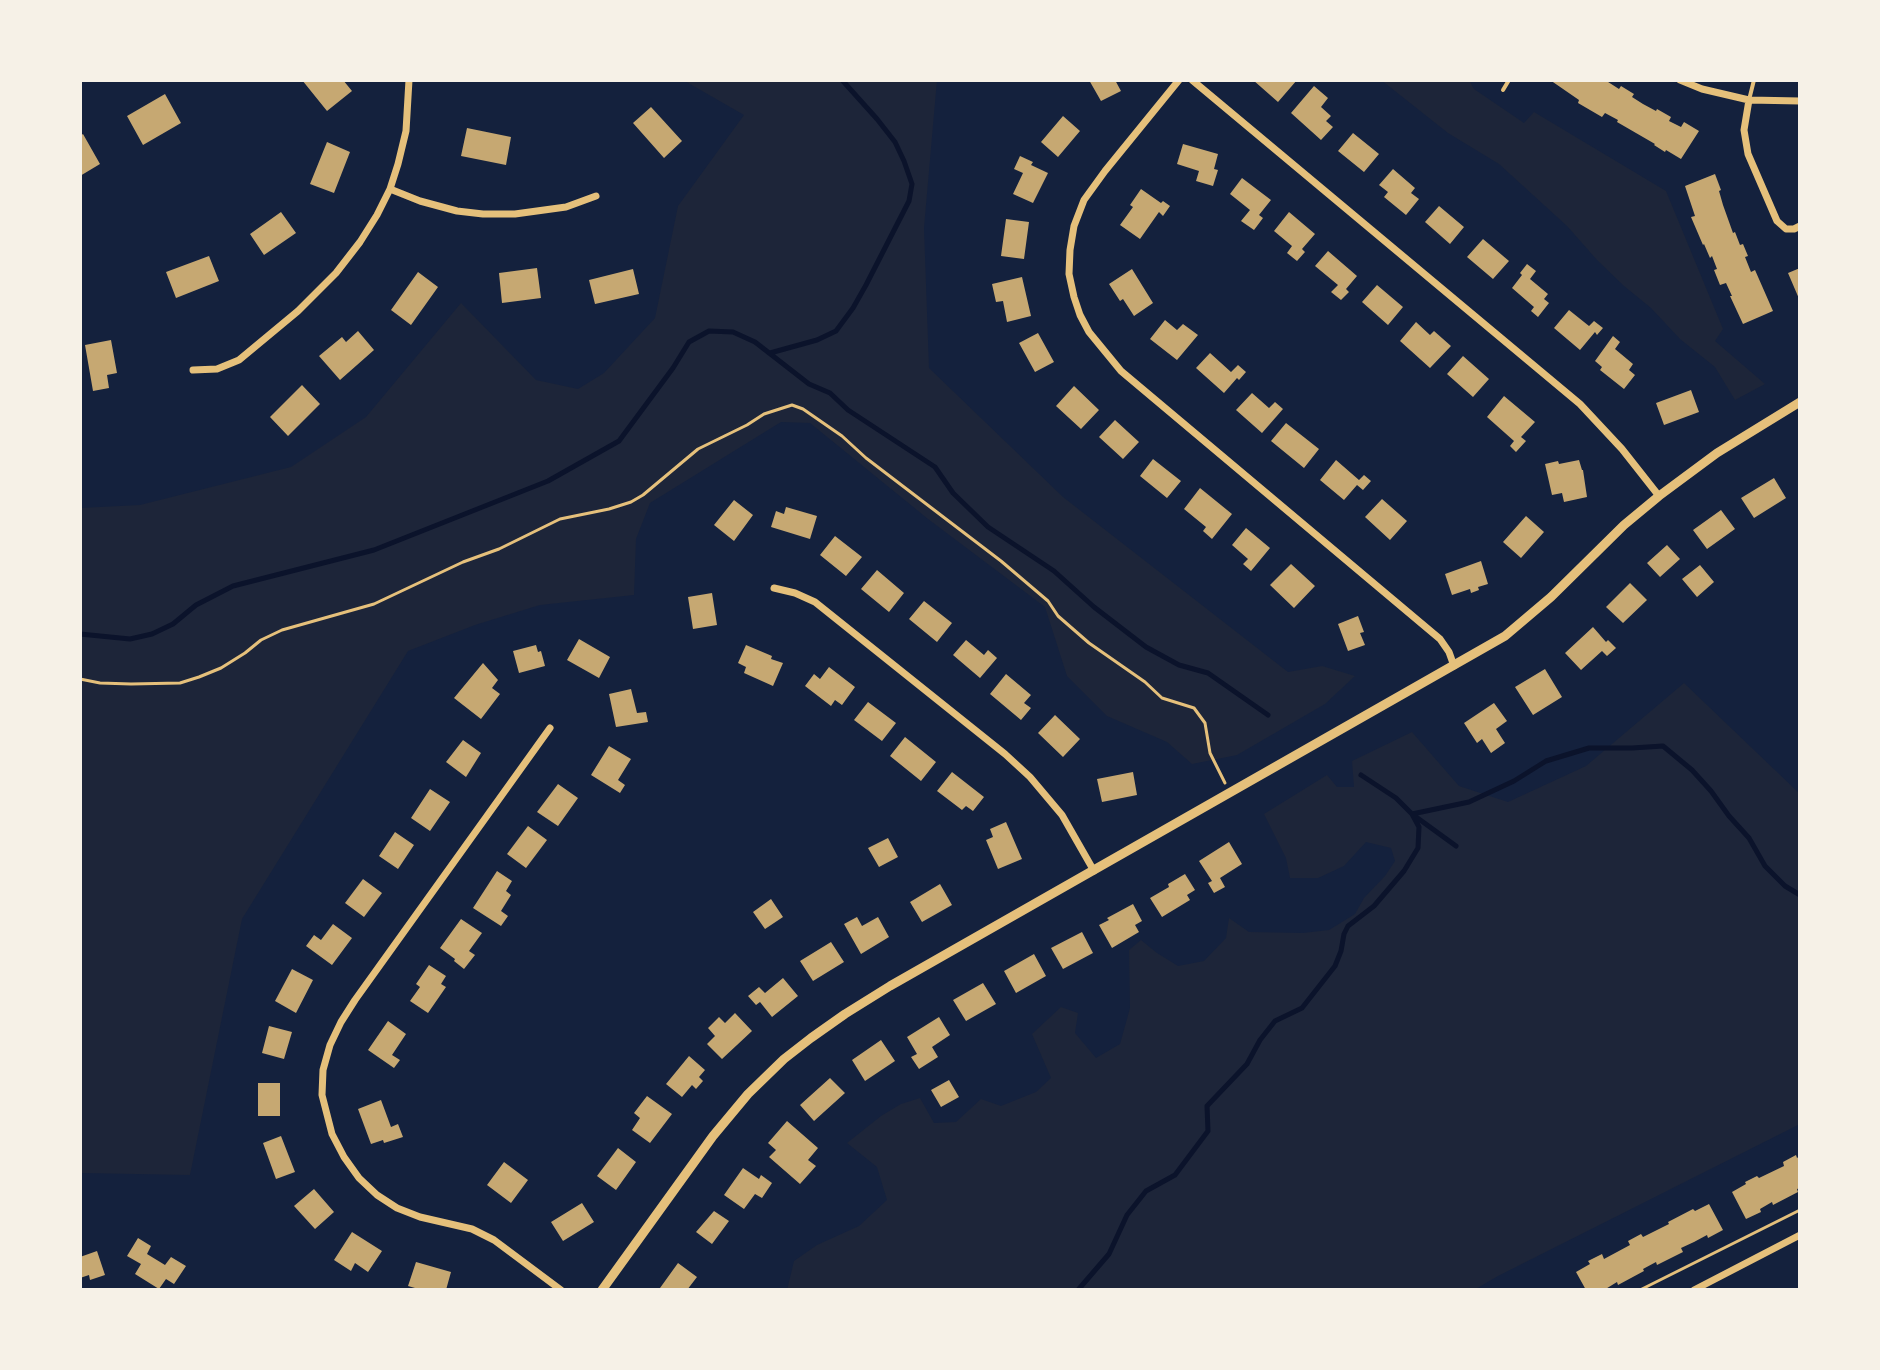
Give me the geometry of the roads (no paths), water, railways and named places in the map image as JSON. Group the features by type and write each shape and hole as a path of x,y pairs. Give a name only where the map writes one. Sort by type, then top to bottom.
{"street":[{"path":"193,370 217,369 239,360 298,311 336,273 360,242 390,189 398,164 406,131 409,80"},
{"path":"1179,80 1084,200 1074,226 1069,274 1080,315 1089,332 1121,371 1440,639 1454,666"},
{"path":"1192,80 1580,404 1659,496"},
{"path":"1680,80 1702,89 1749,100 1800,101"},
{"path":"1749,100 1744,130 1748,154 1777,221 1786,229 1800,226"},
{"path":"390,189 457,211 483,214 515,214 566,207 596,196"},
{"path":"602,1290 713,1136 748,1094 784,1059 845,1014 890,986 1505,636 1659,496 1717,453 1800,402"},
{"path":"774,588 815,602 1005,754 1030,777 1054,806 1094,871"},
{"path":"550,728 341,1022 323,1070 322,1095 332,1134 344,1157 359,1178 377,1195 397,1208 420,1217 472,1229 494,1240 561,1290"},
{"path":"1694,1290 1800,1235"}],"lane":[{"path":"1503,90 1509,80"},
{"path":"1749,100 1754,80"}],"waterway":[{"path":"770,353 817,340 836,331 866,285 909,201 912,184 895,142 842,80"},
{"path":"80,634 130,639 152,634 173,624 196,605 233,586 374,550 548,481 619,441 689,342 709,331 733,332 755,342 809,384 830,393 848,410 935,467 953,493 988,527 1054,571 1146,647 1179,665 1208,673 1268,715"},
{"path":"1456,846 1412,814 1469,802 1514,781 1546,761 1589,748 1663,746 1711,791 1749,838 1765,866 1785,886 1800,895"},
{"path":"1078,1290 1109,1254 1127,1215 1146,1191 1175,1175 1208,1131 1207,1106 1247,1064 1275,1021 1302,1008 1335,966 1348,926 1374,906 1404,871 1418,848 1419,827 1412,814 1396,798 1361,775"}]}
